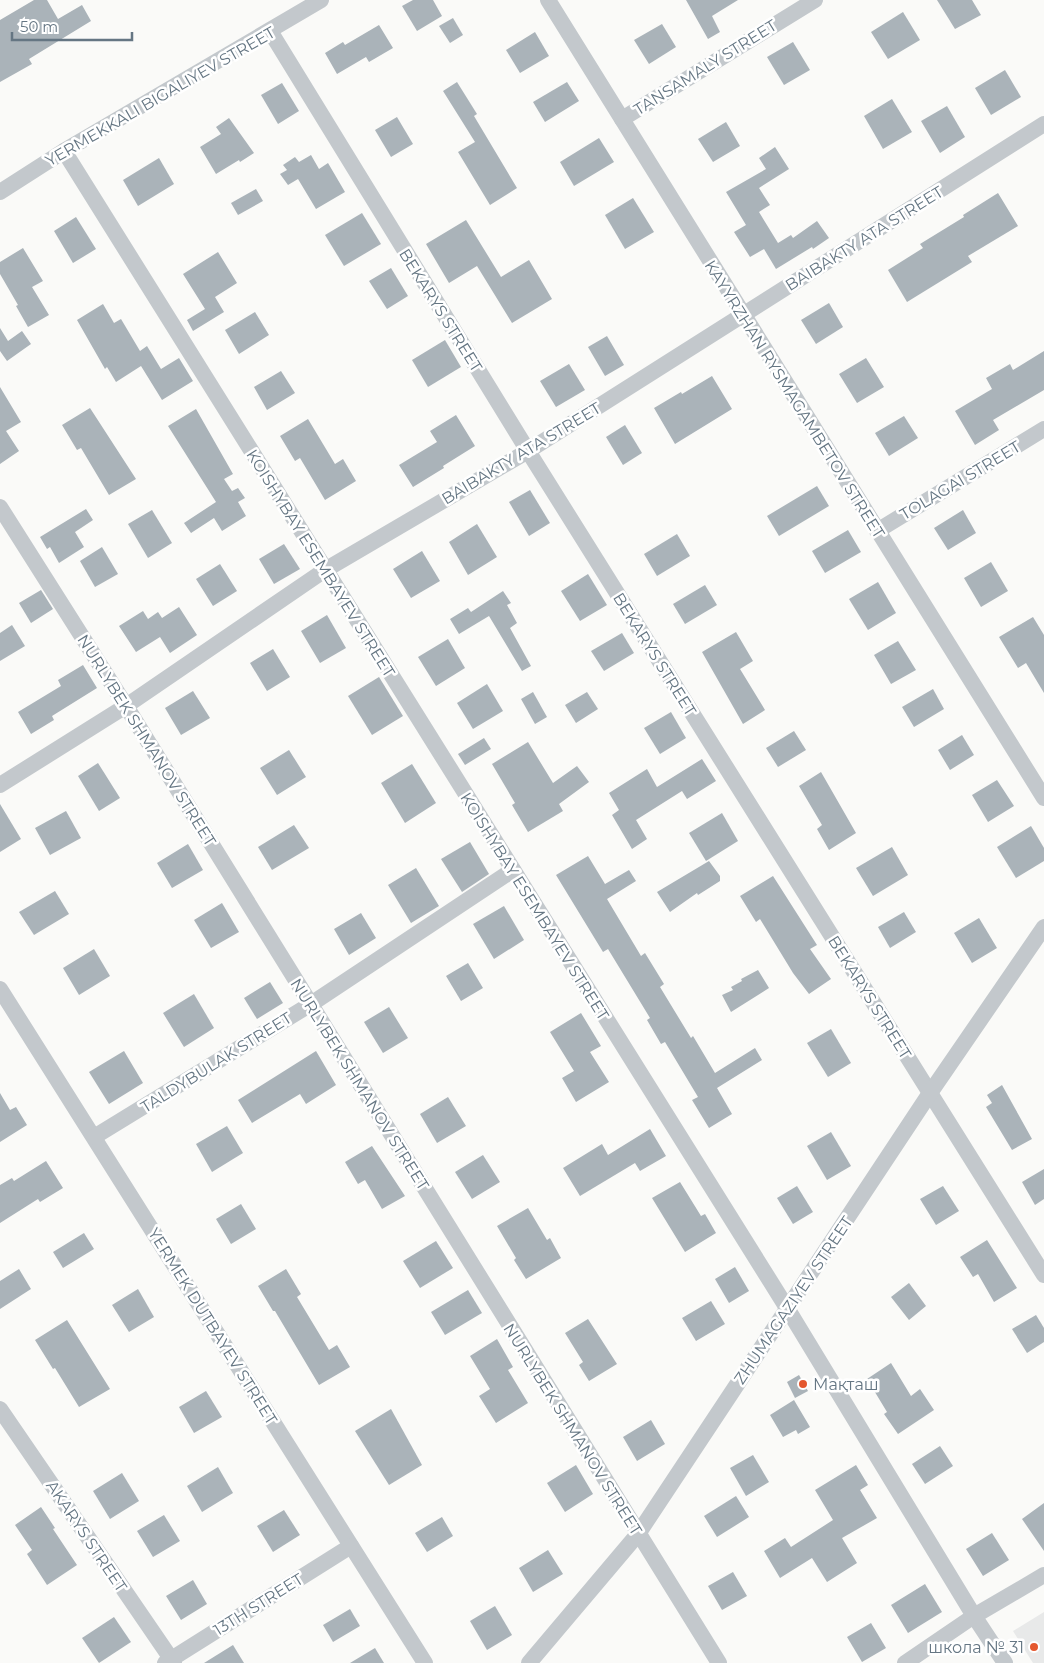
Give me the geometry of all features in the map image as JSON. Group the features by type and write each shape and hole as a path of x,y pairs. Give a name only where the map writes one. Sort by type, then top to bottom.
{"street":[{"name":"YERMEKKALI BIGALIYEV STREET","path":"0,192 64,151 321,0"},
{"name":"KAYYRZHAN RYSMAGAMBETOV STREET","path":"548,0 1044,798"},
{"name":"TANSAMALY STREET","path":"622,119 815,0"},
{"name":"BEKARYS STREET","path":"270,31 528,451 1044,1275"},
{"name":"BAIBAKTY ATA STREET","path":"0,785 126,706 324,570 528,451 1044,124"},
{"name":"KOISHYBAY ESEMBAYEV STREET","path":"64,151 324,570 787,1308 974,1616 1005,1663"},
{"name":"TOLAGAI STREET","path":"877,531 1044,429"},
{"name":"NURLYBEK SHMANOV STREET","path":"0,507 126,706 719,1663"},
{"name":"TALDYBULAK STREET","path":"94,1137 311,1004 513,870"},
{"name":"ZHUMAGAZIYEV STREET","path":"529,1663 638,1534 930,1093 1044,927"},
{"name":"YERMEK DUTBAYEV STREET","path":"0,989 425,1663"},
{"name":"AKARYS STREET","path":"0,1409 170,1662"},
{"name":"13TH STREET","path":"170,1662 351,1546"},
{"path":"904,1663 974,1616 1044,1575"}],"shaded area":[{"name":"школа № 31","path":"1044,1612 1044,1663 1033,1663 1013,1631"}],"building":[{"path":"34,0 47,0 58,19 82,5 91,21 29,59 32,64 0,82 0,20"},
{"path":"413,0 433,0 442,16 417,31 402,6"},
{"path":"686,0 738,0 712,16 720,32 708,39"},
{"path":"937,0 972,0 981,15 955,29"},
{"path":"903,12 920,40 888,59 871,32"},
{"path":"453,18 463,35 450,43 439,26"},
{"path":"662,24 676,47 649,64 634,40"},
{"path":"379,25 393,48 369,62 366,57 337,74 325,53 343,42 345,45"},
{"path":"535,32 549,56 520,73 506,50"},
{"path":"793,42 810,70 784,85 767,57"},
{"path":"1005,70 1021,97 991,115 975,88"},
{"path":"457,82 477,114 474,116 517,188 490,205 458,152 475,142 443,91"},
{"path":"567,82 579,101 545,122 533,102"},
{"path":"282,83 299,111 278,124 261,95"},
{"path":"892,99 912,132 883,149 864,116"},
{"path":"947,106 965,137 940,153 921,121"},
{"path":"397,117 413,144 391,157 375,130"},
{"path":"229,118 254,153 216,174 200,147 221,134 216,127"},
{"path":"726,122 740,146 713,162 698,139"},
{"path":"599,138 614,162 574,186 560,162"},
{"path":"775,147 789,169 759,188 770,205 759,212 778,243 791,235 793,238 817,221 829,238 776,269 764,249 750,257 734,232 746,225 726,192 766,169 759,158"},
{"path":"311,155 319,169 328,163 345,192 316,209 298,179 288,185 280,174 287,170 283,165 295,157 299,162"},
{"path":"159,158 174,184 138,206 123,180"},
{"path":"256,189 263,201 238,215 231,203"},
{"path":"998,193 1018,226 968,256 972,262 907,302 888,270 923,248 920,244"},
{"path":"633,198 654,232 625,249 605,215"},
{"path":"362,213 381,244 344,266 325,235"},
{"path":"76,217 96,249 73,263 54,231"},
{"path":"466,220 501,277 529,260 552,299 512,323 477,266 449,283 426,244"},
{"path":"23,248 43,281 32,287 49,315 28,327 0,274 0,262"},
{"path":"218,252 237,283 215,297 224,312 193,331 187,320 205,309 183,274"},
{"path":"391,268 408,296 387,309 369,281"},
{"path":"829,303 843,327 816,344 801,320"},
{"path":"103,304 114,323 121,319 140,351 147,346 161,369 179,358 193,381 162,400 141,366 116,382 107,367 105,369 77,320"},
{"path":"255,312 269,335 239,354 225,330"},
{"path":"0,328 8,341 22,331 31,344 7,361 0,351"},
{"path":"607,336 624,365 605,376 588,347"},
{"path":"445,340 461,367 428,387 412,360"},
{"path":"1044,351 1044,390 993,420 999,430 975,445 955,411 992,389 986,378 1010,364 1013,370"},
{"path":"866,358 884,387 857,403 839,374"},
{"path":"569,364 585,390 556,407 540,381"},
{"path":"281,371 295,393 267,410 254,387"},
{"path":"712,376 732,409 675,444 654,408"},
{"path":"0,387 21,422 6,431 19,451 0,464"},
{"path":"90,408 136,479 109,495 81,448 77,450 62,425"},
{"path":"196,409 233,474 224,479 232,491 238,488 245,498 238,502 246,516 222,531 214,518 191,533 184,523 216,502 168,426"},
{"path":"456,415 475,446 413,487 399,465 437,442 430,431"},
{"path":"904,416 918,438 889,456 875,433"},
{"path":"308,419 335,464 343,459 356,481 325,500 300,458 295,461 280,436"},
{"path":"625,425 642,453 623,465 606,437"},
{"path":"817,486 829,506 779,536 767,516"},
{"path":"530,490 550,523 529,536 509,502"},
{"path":"86,509 93,520 75,532 84,547 59,563 50,547 47,549 40,537"},
{"path":"152,510 172,543 148,558 128,524"},
{"path":"963,510 976,533 948,550 934,528"},
{"path":"477,524 497,557 468,575 449,542"},
{"path":"848,530 861,552 825,573 812,551"},
{"path":"677,534 690,556 657,576 644,554"},
{"path":"284,544 300,569 274,584 259,559"},
{"path":"102,547 118,574 95,587 80,561"},
{"path":"422,551 440,581 411,598 393,569"},
{"path":"991,562 1008,591 981,607 964,578"},
{"path":"220,564 237,591 213,606 196,579"},
{"path":"588,574 607,605 580,621 561,591"},
{"path":"878,582 896,613 868,630 849,599"},
{"path":"705,585 717,605 685,624 673,604"},
{"path":"41,590 53,609 31,623 19,603"},
{"path":"503,591 511,603 507,605 517,623 510,628 531,666 522,671 489,616 459,634 450,619 468,608 471,612"},
{"path":"179,607 197,635 170,653 160,637 136,652 119,626 143,611 148,619 158,612 162,618"},
{"path":"327,615 346,648 320,663 301,631"},
{"path":"1033,617 1044,635 1044,693 1026,663 1018,668 999,637"},
{"path":"12,625 25,646 0,661 0,633"},
{"path":"736,632 753,661 740,669 765,710 743,724 702,652"},
{"path":"622,633 634,653 604,671 591,651"},
{"path":"448,639 465,668 436,686 418,657"},
{"path":"898,641 916,670 891,684 874,655"},
{"path":"273,649 290,677 267,691 250,663"},
{"path":"83,665 97,688 52,716 54,720 31,734 18,712 61,686 58,680"},
{"path":"379,677 403,716 372,735 348,696"},
{"path":"487,684 503,711 473,729 457,703"},
{"path":"933,689 944,709 914,727 902,707"},
{"path":"193,691 210,718 181,735 165,708"},
{"path":"533,692 547,717 535,724 521,699"},
{"path":"587,692 598,709 576,723 565,705"},
{"path":"671,712 686,738 660,754 644,728"},
{"path":"794,731 806,750 778,767 766,748"},
{"path":"962,735 974,755 950,770 938,750"},
{"path":"484,738 491,749 465,765 458,754"},
{"path":"528,742 553,783 577,766 589,782 559,804 563,811 528,832 512,805 515,803 492,764"},
{"path":"289,750 306,777 277,795 260,768"},
{"path":"702,759 716,781 687,799 682,791 636,820 647,839 632,849 612,815 619,810 609,793 647,769 657,787"},
{"path":"98,763 120,798 99,811 78,776"},
{"path":"412,764 436,803 405,823 381,783"},
{"path":"821,772 856,833 829,850 817,829 822,825 799,786"},
{"path":"997,780 1014,806 988,822 972,795"},
{"path":"0,804 21,839 0,852"},
{"path":"66,811 81,838 50,855 35,828"},
{"path":"722,813 738,841 706,861 689,833"},
{"path":"294,825 309,848 272,870 258,847"},
{"path":"1031,826 1044,848 1044,861 1016,878 997,847"},
{"path":"470,842 489,874 462,892 441,859"},
{"path":"188,844 203,870 172,888 157,863"},
{"path":"892,847 908,875 873,896 856,868"},
{"path":"588,856 605,884 629,870 636,881 607,899 641,956 645,953 664,984 660,987 715,1073 755,1048 762,1060 717,1088 732,1114 709,1128 692,1100 698,1097 665,1042 661,1044 647,1020 650,1018 608,949 603,952 556,875"},
{"path":"709,861 720,876 720,881 698,895 697,893 670,912 657,892"},
{"path":"416,868 439,906 411,923 388,885"},
{"path":"773,876 817,945 810,949 831,979 809,994 793,973 760,919 756,922 740,896"},
{"path":"55,891 69,914 34,935 19,912"},
{"path":"222,903 239,932 211,948 194,920"},
{"path":"504,906 524,940 494,959 473,924"},
{"path":"904,912 916,932 890,948 878,927"},
{"path":"361,913 376,938 349,955 334,929"},
{"path":"979,918 997,948 972,963 954,933"},
{"path":"94,949 110,976 79,995 63,968"},
{"path":"468,963 483,988 461,1001 446,976"},
{"path":"758,970 769,988 731,1012 722,995 733,990 731,987 742,981 741,979"},
{"path":"270,982 283,1003 257,1019 244,998"},
{"path":"194,994 214,1028 184,1047 163,1013"},
{"path":"389,1007 408,1038 383,1053 364,1022"},
{"path":"581,1013 601,1046 590,1052 609,1082 576,1102 562,1078 574,1071 550,1032"},
{"path":"831,1029 851,1063 828,1077 807,1043"},
{"path":"124,1051 143,1083 109,1104 89,1072"},
{"path":"316,1051 336,1085 306,1104 300,1094 252,1123 238,1100"},
{"path":"1002,1085 1032,1139 1012,1150 986,1107 992,1103 987,1095"},
{"path":"0,1093 10,1110 16,1107 27,1125 0,1142"},
{"path":"448,1097 466,1126 437,1143 420,1114"},
{"path":"227,1126 243,1153 212,1172 196,1144"},
{"path":"650,1129 666,1156 640,1171 635,1163 580,1196 563,1168 602,1144 608,1155"},
{"path":"831,1132 851,1166 827,1180 807,1146"},
{"path":"372,1146 405,1196 382,1209 365,1180 358,1184 345,1162"},
{"path":"483,1155 500,1182 472,1199 455,1172"},
{"path":"46,1161 63,1188 40,1202 38,1199 0,1223 0,1185 12,1178 14,1181"},
{"path":"1044,1169 1044,1199 1035,1205 1022,1182"},
{"path":"680,1182 701,1216 705,1214 716,1233 685,1252 652,1198"},
{"path":"797,1186 813,1212 793,1224 777,1198"},
{"path":"943,1186 959,1211 936,1225 920,1199"},
{"path":"241,1204 256,1229 231,1244 216,1219"},
{"path":"528,1208 547,1240 550,1238 561,1258 526,1279 497,1226"},
{"path":"84,1233 94,1249 63,1268 53,1252"},
{"path":"987,1240 1017,1288 994,1302 978,1274 973,1277 960,1257"},
{"path":"436,1241 453,1268 420,1288 403,1261"},
{"path":"735,1267 749,1291 729,1303 715,1279"},
{"path":"19,1269 31,1289 0,1309 0,1281"},
{"path":"286,1269 301,1294 297,1297 329,1350 337,1345 350,1367 319,1385 258,1286"},
{"path":"909,1283 926,1306 909,1320 891,1297"},
{"path":"138,1289 154,1317 129,1332 112,1305"},
{"path":"468,1290 482,1313 445,1335 431,1312"},
{"path":"711,1301 725,1324 696,1341 682,1318"},
{"path":"1036,1315 1044,1328 1044,1342 1027,1353 1012,1329"},
{"path":"588,1319 617,1364 589,1381 579,1365 583,1362 565,1333"},
{"path":"67,1320 110,1389 79,1407 35,1340"},
{"path":"497,1339 513,1367 508,1370 528,1403 496,1423 479,1396 490,1389 470,1356"},
{"path":"891,1363 911,1396 920,1389 934,1410 898,1434 884,1414 887,1412 867,1379"},
{"path":"799,1375 808,1391 795,1398 787,1382"},
{"path":"206,1391 222,1417 194,1433 179,1407"},
{"path":"794,1400 810,1427 798,1434 796,1430 783,1437 770,1415"},
{"path":"391,1409 422,1465 389,1485 355,1431"},
{"path":"651,1420 665,1444 637,1461 623,1437"},
{"path":"940,1446 953,1466 925,1484 912,1464"},
{"path":"753,1455 769,1482 746,1496 730,1468"},
{"path":"576,1465 593,1494 565,1512 547,1483"},
{"path":"856,1465 868,1485 860,1490 877,1518 842,1538 857,1563 827,1582 812,1558 780,1578 764,1551 785,1538 791,1547 833,1520 815,1490"},
{"path":"218,1467 233,1493 202,1512 187,1486"},
{"path":"122,1473 139,1501 110,1519 93,1491"},
{"path":"736,1496 749,1517 717,1537 704,1516"},
{"path":"1044,1503 1044,1551 1022,1519"},
{"path":"41,1507 77,1565 47,1585 27,1554 32,1550 15,1525"},
{"path":"284,1510 300,1535 273,1552 257,1526"},
{"path":"164,1515 180,1541 153,1557 137,1531"},
{"path":"442,1517 453,1536 427,1552 415,1533"},
{"path":"992,1533 1009,1560 983,1576 966,1549"},
{"path":"548,1550 563,1574 533,1592 519,1568"},
{"path":"733,1572 747,1596 722,1610 708,1586"},
{"path":"193,1580 207,1604 181,1620 166,1596"},
{"path":"925,1584 942,1612 908,1633 891,1605"},
{"path":"495,1606 512,1635 487,1650 470,1621"},
{"path":"350,1609 360,1626 333,1642 323,1625"},
{"path":"114,1617 131,1642 99,1663 82,1638"},
{"path":"871,1623 886,1648 862,1662 847,1637"},
{"path":"233,1645 244,1663 204,1663"},
{"path":"375,1648 384,1663 350,1663"}],"place":[{"name":"Мақташ","path":"803,1384"},
{"name":"школа № 31","path":"1034,1647"}]}
